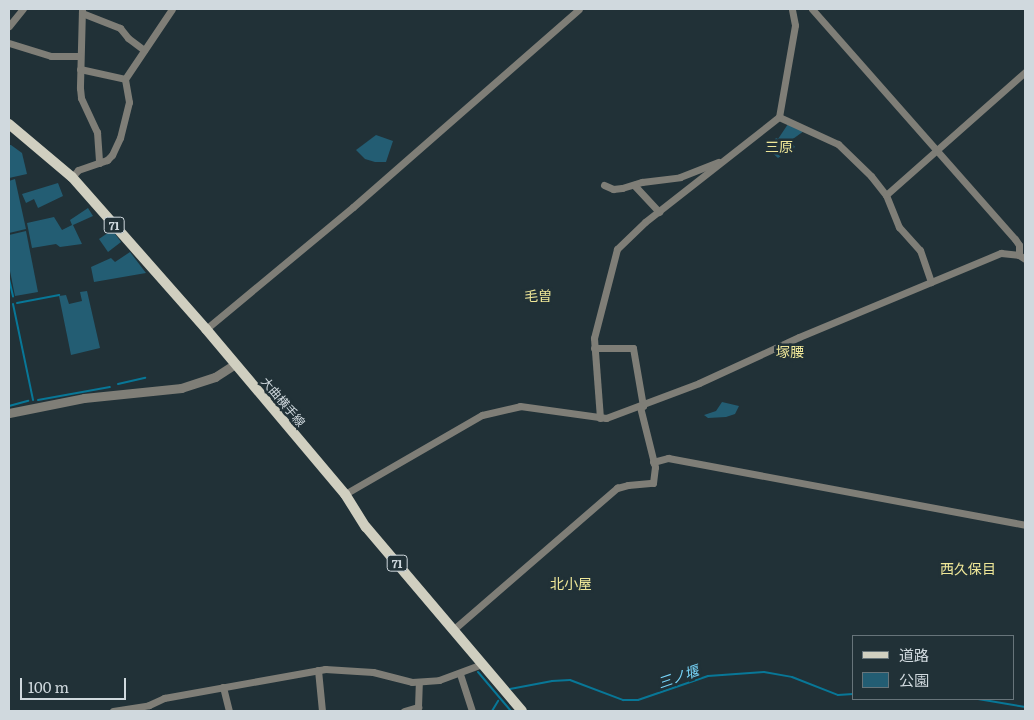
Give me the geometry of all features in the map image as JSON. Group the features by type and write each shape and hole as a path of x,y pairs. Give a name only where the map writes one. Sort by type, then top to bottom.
{"main road":[{"name":"大曲横手線","path":"9,124 72,177 206,329 345,494 366,527 522,711"}],"street":[{"path":"9,26 23,9"},
{"path":"72,177 78,170 107,160 112,155 125,122 129,102 125,79 172,9"},
{"path":"206,329 353,206 578,9"},
{"path":"600,418 594,338 617,250 659,212 779,116 795,25 792,9"},
{"path":"345,494 449,433 482,416 520,406 606,418 641,406 1001,253 1022,257 1015,238 812,9"},
{"path":"99,163 97,132 81,98 82,11 120,28 128,38 144,50"},
{"path":"9,43 51,56 80,56"},
{"path":"80,69 125,79"},
{"path":"886,195 1025,72"},
{"path":"779,116 838,144 871,176 886,195 900,227 920,250 932,282"},
{"path":"604,185 613,189 642,182 680,177 726,159"},
{"path":"634,185 659,212"},
{"path":"454,629 617,488 654,483 655,467 641,406 633,348 594,348"},
{"path":"9,413 84,398 182,388 215,377 235,364"},
{"path":"653,462 668,458 1025,525"},
{"path":"113,711 149,704 164,698 318,670 373,672 412,682 420,682 439,680 460,674 482,664"},
{"path":"318,670 322,711"},
{"path":"460,674 472,711"},
{"path":"404,711 418,707 420,682"},
{"path":"223,687 229,711"}],"green space":[{"path":"788,124 804,131 790,141 795,147 778,158 768,149 776,138 778,139"},
{"path":"376,135 393,141 386,162 375,162 365,159 356,150"},
{"path":"9,145 22,153 27,174 9,178"},
{"path":"15,179 26,229 9,233 9,181"},
{"path":"58,183 63,196 38,208 34,199 26,203 22,194"},
{"path":"88,208 93,216 73,225 82,244 60,247 56,244 32,248 27,223 54,217 62,230 72,225 70,220"},
{"path":"112,230 121,242 108,252 99,239"},
{"path":"26,231 38,292 15,296 9,266 9,235"},
{"path":"130,252 146,273 94,282 91,267 111,258 115,262"},
{"path":"87,291 100,348 71,355 59,296 66,295 69,304 82,301 80,292"},
{"path":"722,402 739,406 735,414 726,417 708,418 704,415 716,411"}],"waterway":[{"path":"9,279 13,297"},
{"path":"17,303 59,295"},
{"path":"13,304 33,400"},
{"path":"118,384 145,378"},
{"path":"38,400 110,387"},
{"path":"9,406 28,401"},
{"path":"478,672 511,711"},
{"name":"三ノ堰","path":"510,689 552,681 570,680 623,700 638,700 708,676 764,672 792,677 838,695 852,694"},
{"name":"三ノ堰","path":"984,700 1025,707"},
{"name":"三ノ堰","path":"492,711 498,701"}],"district":[{"name":"三原","path":"779,146"},
{"name":"毛曽","path":"538,295"},
{"name":"塚腰","path":"790,351"},
{"name":"西久保目","path":"968,568"},
{"name":"北小屋","path":"571,583"}]}
